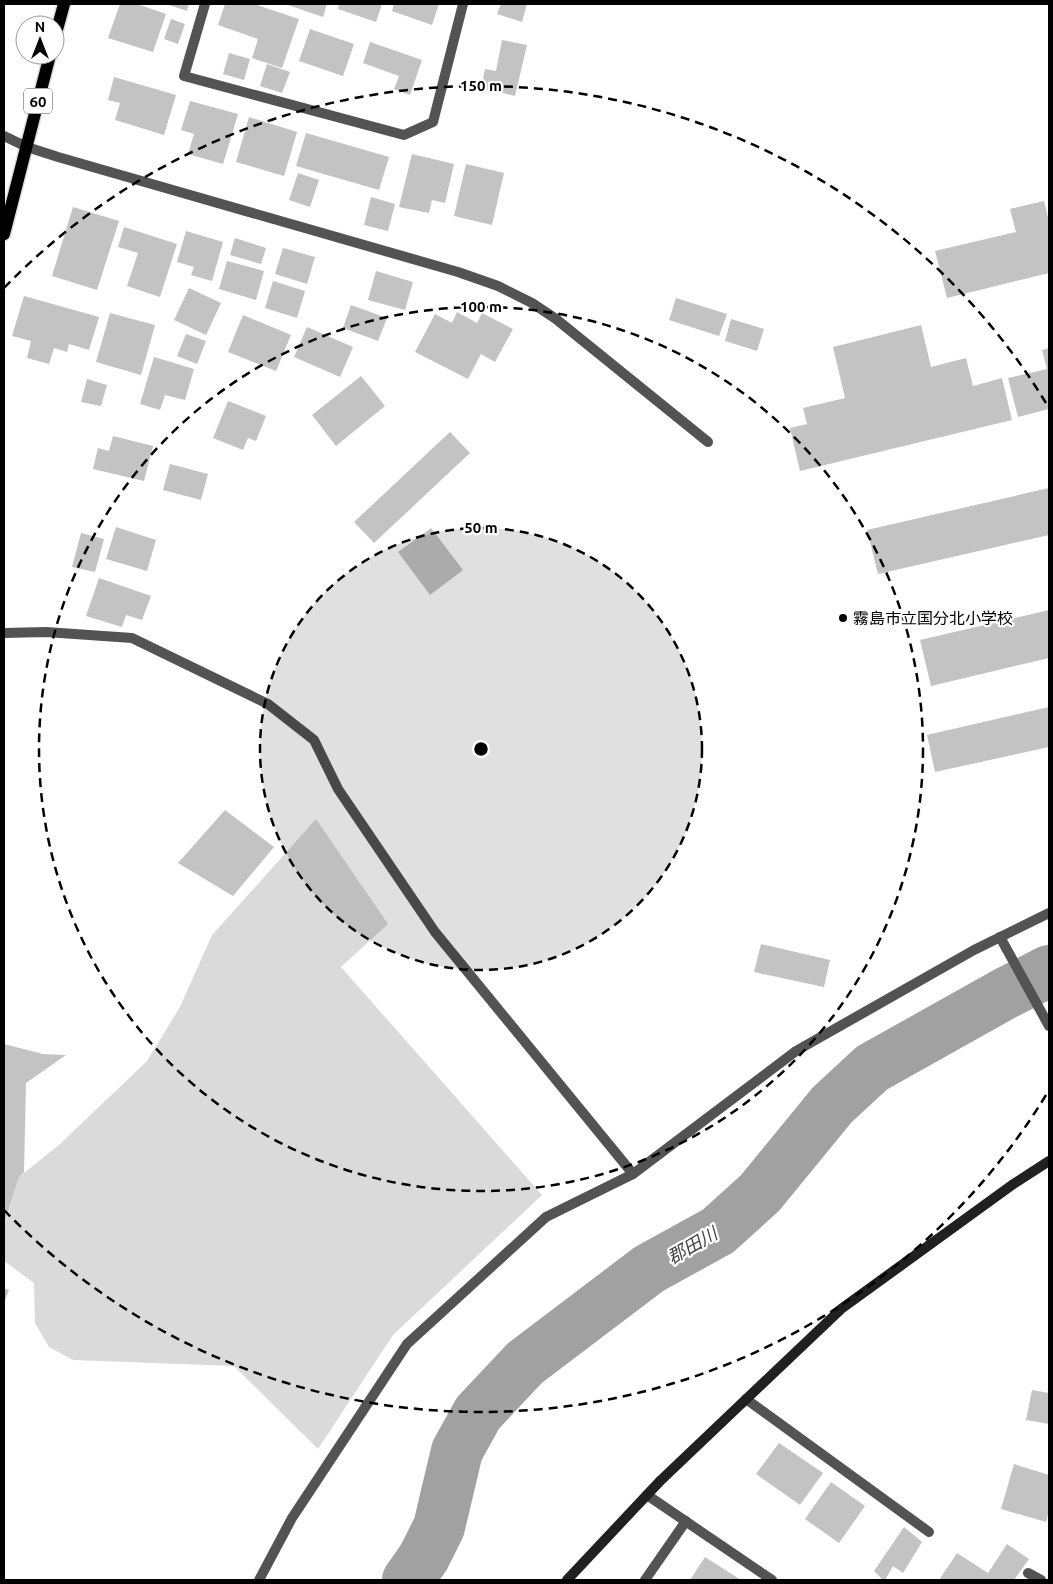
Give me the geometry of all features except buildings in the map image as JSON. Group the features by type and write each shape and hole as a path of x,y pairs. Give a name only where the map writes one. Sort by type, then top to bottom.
{"main road":[{"name":"60","path":"4,234 47,65"}],"street":[{"path":"205,4 184,76 404,135 433,122 463,4"},
{"path":"4,136 26,147 458,272 498,286 532,303 556,319 708,442"},
{"path":"4,633 46,632 132,638 268,704 314,740 338,788 435,932 633,1174"},
{"path":"259,1580 292,1518 407,1344 546,1217 633,1174 796,1051 1000,937 1049,913"},
{"path":"1000,937 1049,1026"},
{"path":"567,1580 647,1495 841,1309 1012,1185 1049,1161"},
{"path":"746,1399 929,1532"},
{"path":"647,1495 772,1580"},
{"path":"645,1580 686,1521"},
{"path":"1028,1573 1041,1580"}],"shaded area":[{"path":"316,819 388,924 341,967 542,1195 393,1335 318,1449 234,1366 73,1360 49,1347 35,1323 34,1283 4,1261 4,1227 19,1177 60,1144 147,1061 180,1007 212,935"}],"waterway":[{"name":"郡田川","path":"408,1580 424,1557 439,1527 457,1451 478,1413 525,1363 649,1269 718,1231 760,1193 832,1105 872,1068 1049,971"}],"place":[{"name":"霧島市立国分北小学校","path":"843,618"}]}
